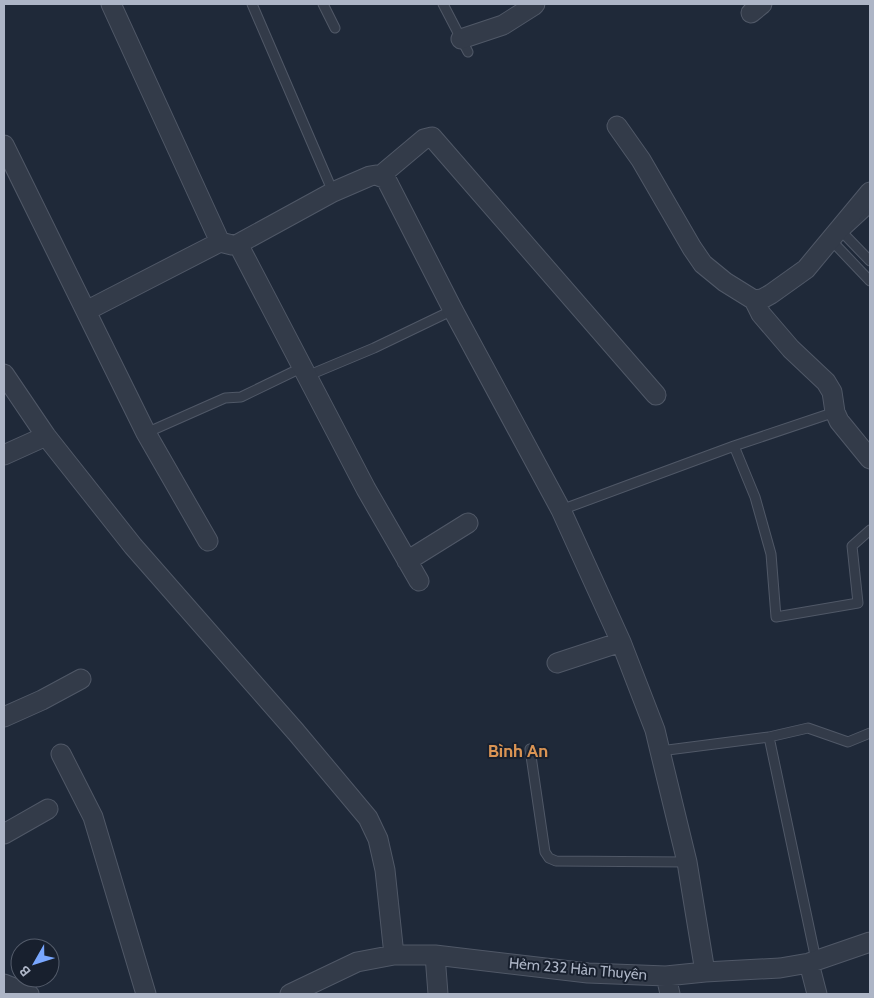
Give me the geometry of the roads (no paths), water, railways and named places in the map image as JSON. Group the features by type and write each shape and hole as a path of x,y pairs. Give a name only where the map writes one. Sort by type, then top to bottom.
{"street":[{"path":"112,4 229,243 305,371 366,489 419,581"},
{"path":"464,45 503,25 535,4"},
{"path":"617,126 641,160 703,264 725,282 754,300 760,314 791,350 826,382 832,392 835,412 839,422 870,459"},
{"path":"380,176 424,139 432,137 656,394"},
{"path":"4,145 146,433 208,541"},
{"path":"86,310 370,176 380,176 386,179 452,310 562,510 621,642 655,730 687,862 705,972"},
{"path":"754,300 762,299 792,281 806,269 870,192"},
{"path":"4,374 46,436 133,546 296,732 368,818 378,839 385,870 394,955"},
{"path":"4,456 46,436"},
{"path":"407,561 468,523"},
{"path":"557,663 621,642"},
{"path":"4,717 42,700 81,679"},
{"path":"61,754 93,817 146,994"},
{"path":"4,834 48,809"},
{"name":"Hẻm 232 Hàn Thuyên","path":"290,994 357,962 394,955 435,955 588,973 668,985 705,972 780,968 812,962 870,942"},
{"path":"435,955 438,994"},
{"path":"812,962 817,994"},
{"path":"4,984 29,994"}],"lane":[{"path":"252,4 334,192"},
{"path":"323,4 335,28"},
{"path":"443,4 464,45"},
{"path":"870,208 843,233 870,261"},
{"path":"831,240 870,281"},
{"path":"146,433 225,398 241,397 305,371 374,348 452,310"},
{"path":"562,510 734,446 835,412"},
{"path":"734,446 755,497 771,554 776,617 858,603 852,546 870,530"},
{"path":"660,751 769,736 808,728 848,742 870,734"},
{"path":"769,736 812,962"},
{"path":"530,749 545,852 549,858 556,861 687,862"}],"district":[{"name":"Bình An","path":"518,751"}]}
